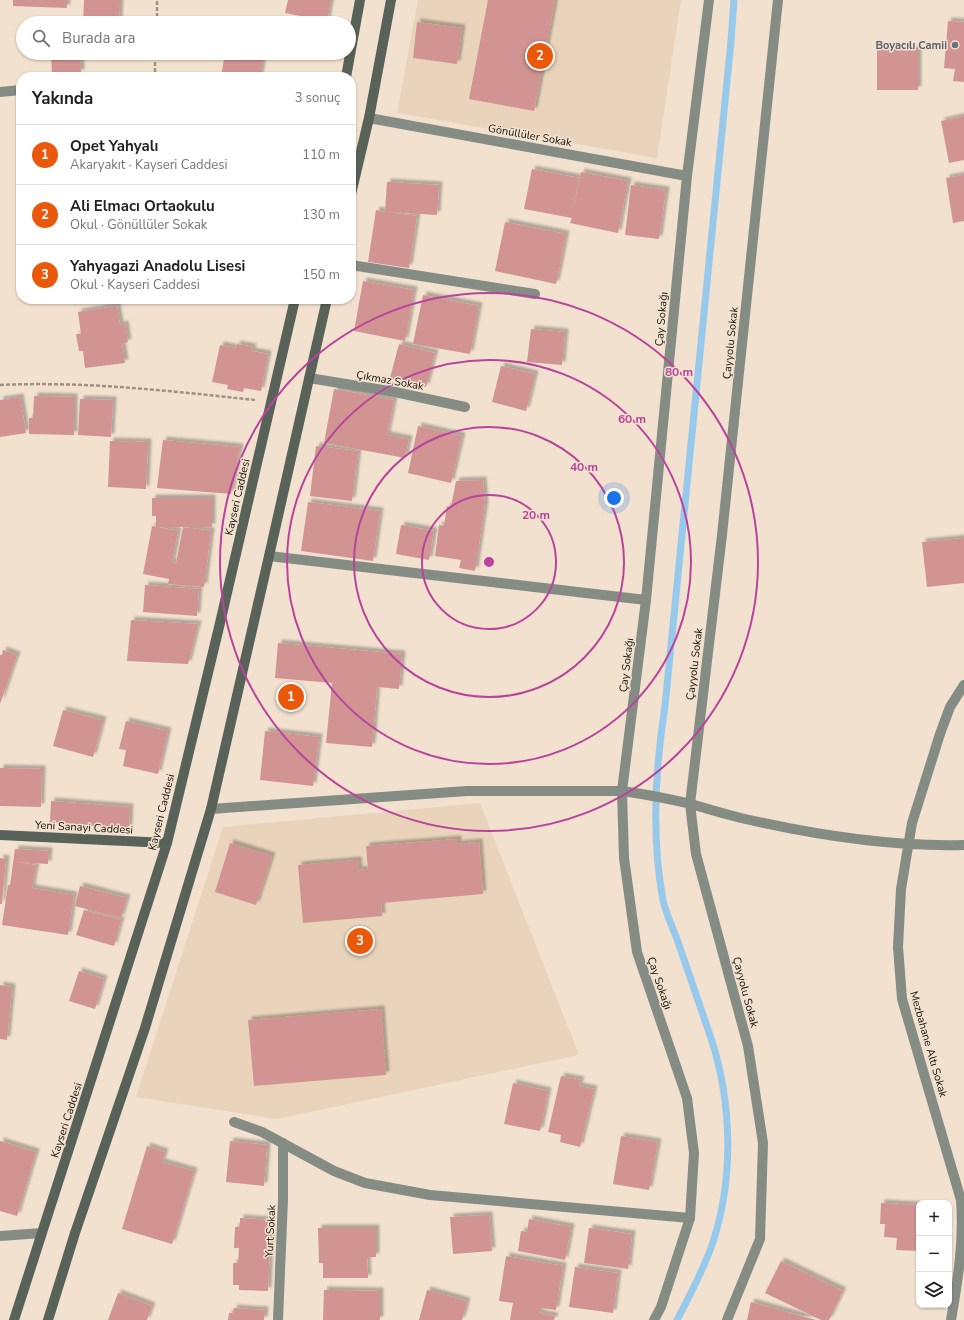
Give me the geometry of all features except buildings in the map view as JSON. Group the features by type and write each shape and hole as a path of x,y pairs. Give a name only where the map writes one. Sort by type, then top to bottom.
{"main road":[{"path":"356,22 360,0"},
{"path":"356,173 369,118 391,0"},
{"path":"347,72 349,60"},
{"name":"Kayseri Caddesi","path":"14,1320 167,844 224,607 294,304"},
{"path":"48,1320 74,1233 144,1028 211,809 270,556 326,304"},
{"name":"Yeni Sanayi Caddesi","path":"0,835 167,844"}],"street":[{"name":"Çay Sokağı","path":"654,1320 661,1307 690,1218 694,1153 687,1098 637,952 624,858 625,792 646,600 687,176 709,0"},
{"name":"Çayyolu Sokak","path":"727,1320 760,1239 763,1143 748,1046 696,854 690,804 723,527 778,0"},
{"path":"0,92 16,90"},
{"name":"Gönüllüler Sokak","path":"369,118 687,176"},
{"path":"356,266 535,294"},
{"name":"Çıkmaz Sokak","path":"309,378 395,392 465,407"},
{"path":"270,556 646,600"},
{"name":"Mezbahane Altı Sokak","path":"951,1320 962,1257 963,1218 961,1200 902,999 898,947 901,889 912,822 950,707 964,685"},
{"path":"211,809 467,791 625,792 690,804 728,815 781,827 866,841 908,845 964,846"},
{"path":"234,1122 262,1132 334,1171 365,1183 399,1190 430,1194 690,1218"},
{"name":"Yurt Sokak","path":"278,1320 283,1199 283,1143"},
{"path":"0,1236 42,1233"}],"path":[{"path":"157,16 158,0"},
{"path":"155,60 155,72"},
{"path":"0,385 69,384 108,386 271,402"}],"shaded area":[{"path":"418,0 681,0 657,158 397,113"},
{"path":"480,803 579,1055 277,1119 136,1097 223,827"}],"waterway":[{"path":"677,1320 701,1272 713,1242 720,1217 724,1192 728,1140 723,1088 718,1063 711,1038 663,900 657,852 657,779 734,0"}],"place":[{"name":"Boyacılı Camii","path":"955,45"},
{"name":"Ali Elmacı Ortaokulu","path":"540,56"},
{"name":"Opet Yahyalı","path":"291,697"},
{"name":"Yahyagazi Anadolu Lisesi","path":"360,941"}]}
